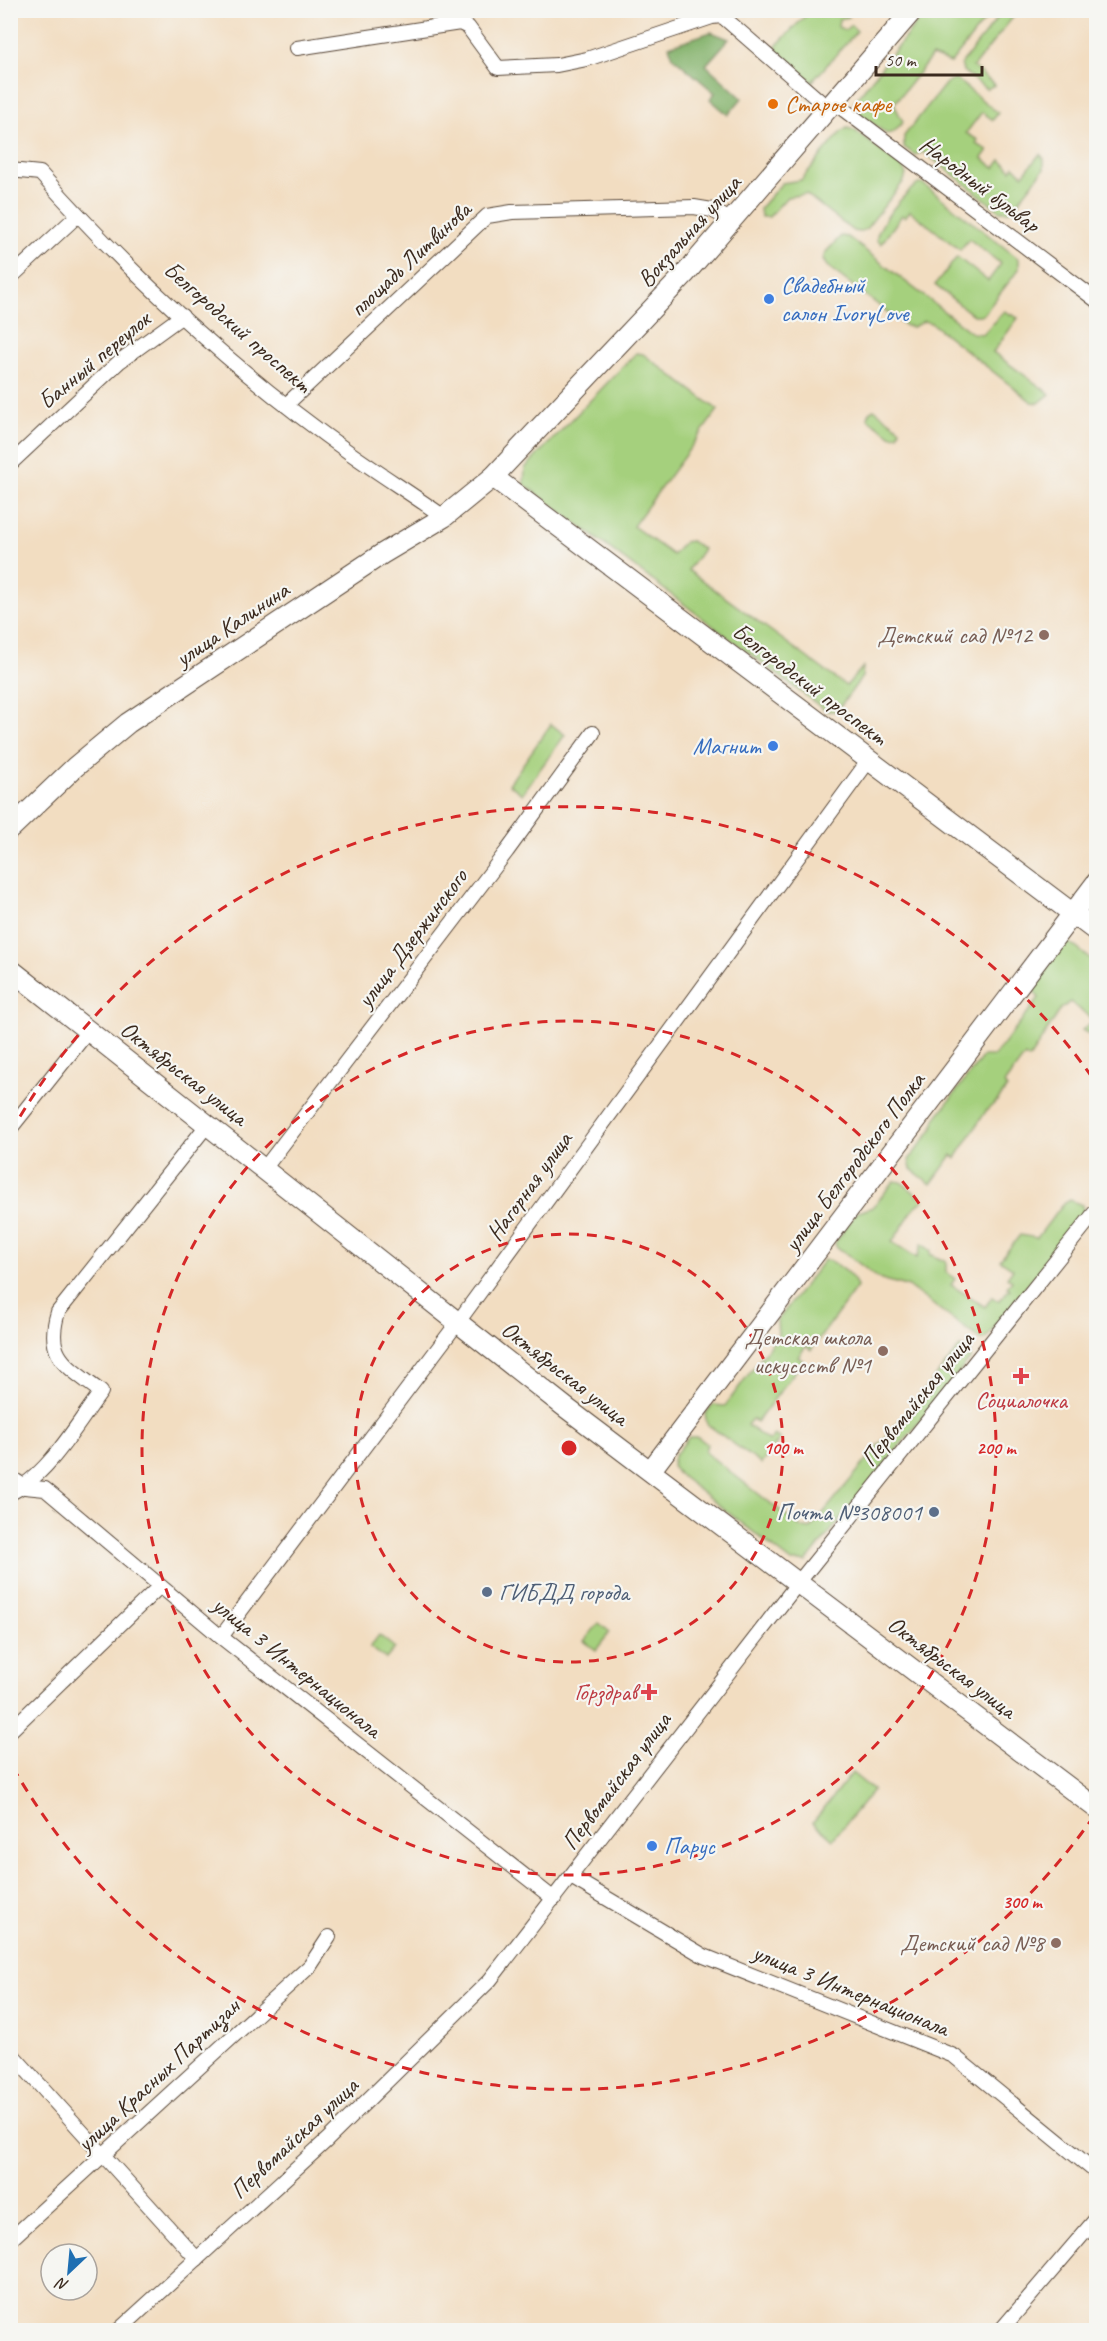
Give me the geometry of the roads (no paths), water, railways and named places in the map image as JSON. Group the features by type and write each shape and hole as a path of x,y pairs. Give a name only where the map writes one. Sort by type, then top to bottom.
{"street":[{"name":"Вокзальная улица","path":"493,477 524,448 732,221 913,10"},
{"name":"Народный бульвар","path":"297,48 460,22 468,27 498,68 528,67 587,59 712,17 722,16 832,106 1096,300"},
{"name":"Белгородский проспект","path":"10,170 40,172 78,215 182,316 286,405 349,453 444,517"},
{"name":"площадь Литвинова","path":"286,405 488,216 512,212 694,207 712,210 732,221"},
{"path":"10,278 78,215"},
{"name":"Банный переулок","path":"10,464 120,361 182,316"},
{"name":"Белгородский проспект","path":"493,477 1096,931"},
{"name":"улица Калинина","path":"10,829 75,767 128,723 382,554 444,517 493,477"},
{"name":"улица Дзержинского","path":"264,1169 507,851 593,733"},
{"name":"Нагорная улица","path":"221,1637 458,1322 869,760"},
{"name":"улица Белгородского Полка","path":"651,1470 1096,883"},
{"name":"Октябрьская улица","path":"10,969 458,1322 1096,1808"},
{"path":"10,1129 89,1030"},
{"path":"10,1493 25,1487 44,1468 101,1392 56,1353 52,1332 58,1312 208,1124"},
{"name":"Первомайская улица","path":"118,2331 327,2140 490,1980 798,1583 1096,1211"},
{"name":"улица 3 Интернационала","path":"10,1477 25,1487 45,1489 221,1637 554,1899"},
{"path":"10,1731 160,1586"},
{"name":"улица 3 Интернационала","path":"571,1877 704,1956 954,2056 1096,2172"},
{"name":"улица Красных Партизан","path":"10,2240 310,1966 329,1938"},
{"path":"10,2052 197,2259"},
{"path":"1000,2331 1096,2219"}],"place":[{"name":"Старое кафе","path":"773,104"},
{"name":"Свадебный салон IvoryLove","path":"769,299"},
{"name":"Детский сад №12","path":"1044,635"},
{"name":"Магнит","path":"773,746"},
{"name":"Детская школа искуссств №1","path":"883,1351"},
{"name":"Социалочка","path":"1021,1376"},
{"name":"Почта №308001","path":"934,1512"},
{"name":"ГИБДД города","path":"487,1592"},
{"name":"Горздрав","path":"649,1692"},
{"name":"Парус","path":"652,1846"},
{"name":"Детский сад №8","path":"1056,1943"}]}
